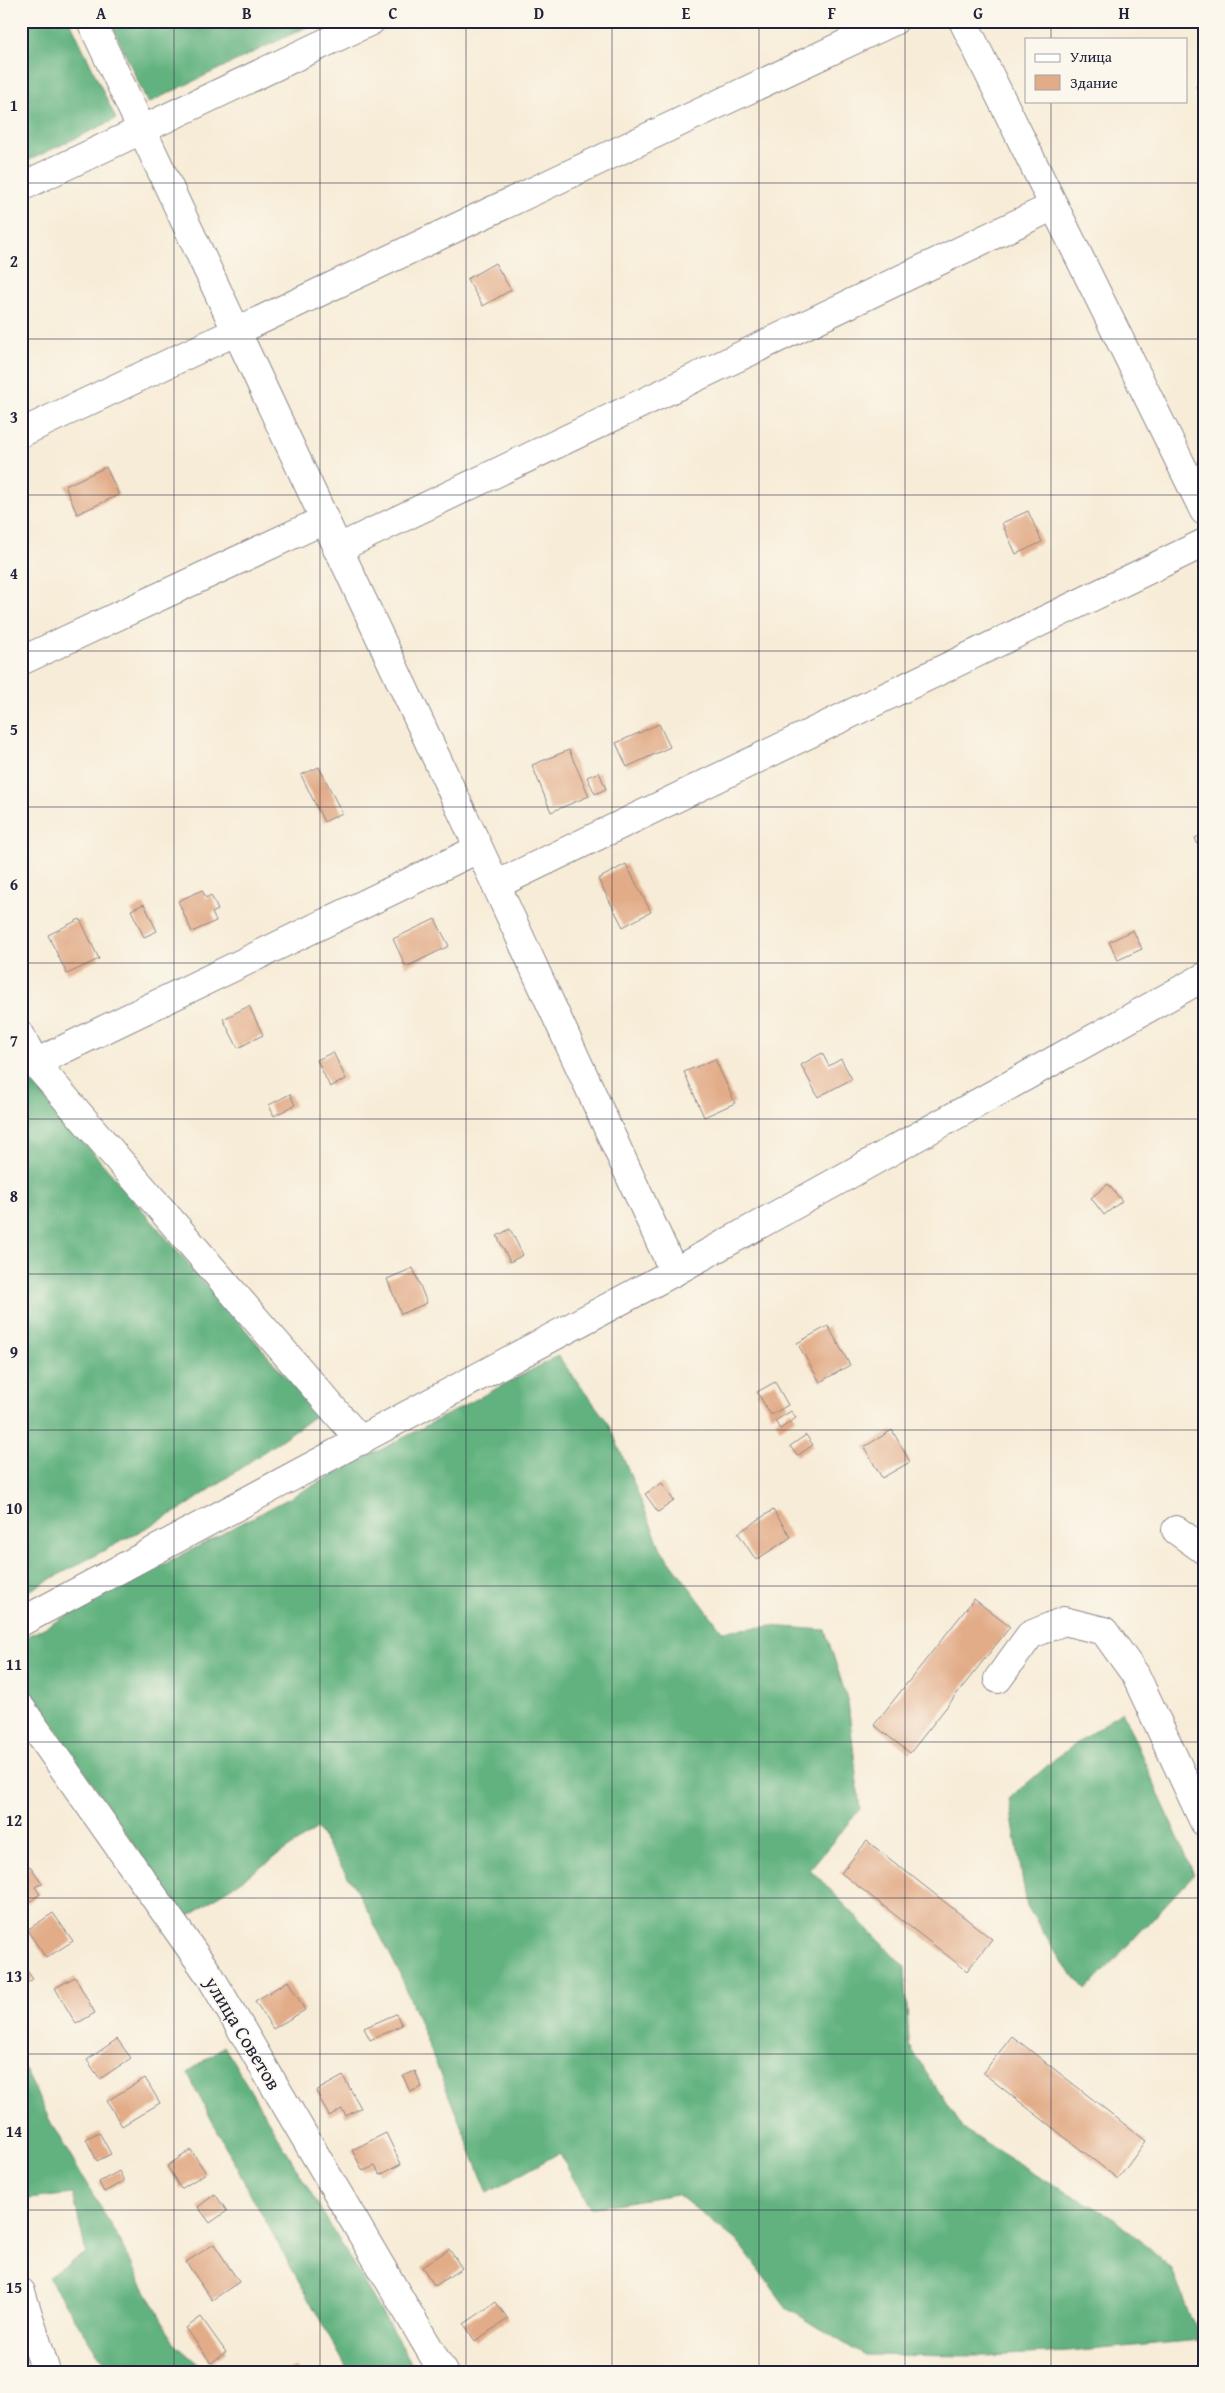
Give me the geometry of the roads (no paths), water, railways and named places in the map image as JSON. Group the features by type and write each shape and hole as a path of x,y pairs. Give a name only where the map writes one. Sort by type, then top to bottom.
{"street":[{"path":"91,21 496,885 674,1272"},
{"path":"21,187 372,21"},
{"path":"21,432 894,21"},
{"path":"963,21 1204,510"},
{"path":"337,549 1054,206"},
{"path":"21,661 324,520"},
{"path":"496,885 1204,543"},
{"path":"35,1063 478,850"},
{"path":"21,1622 674,1272 1204,977"},
{"path":"21,1036 35,1063 361,1441"},
{"path":"1176,1530 1204,1550"},
{"path":"998,1679 1030,1635 1064,1621 1104,1632 1135,1674 1204,1822"},
{"name":"улица Советов","path":"21,1708 210,1976 443,2372"},
{"path":"21,2292 46,2372"}]}
